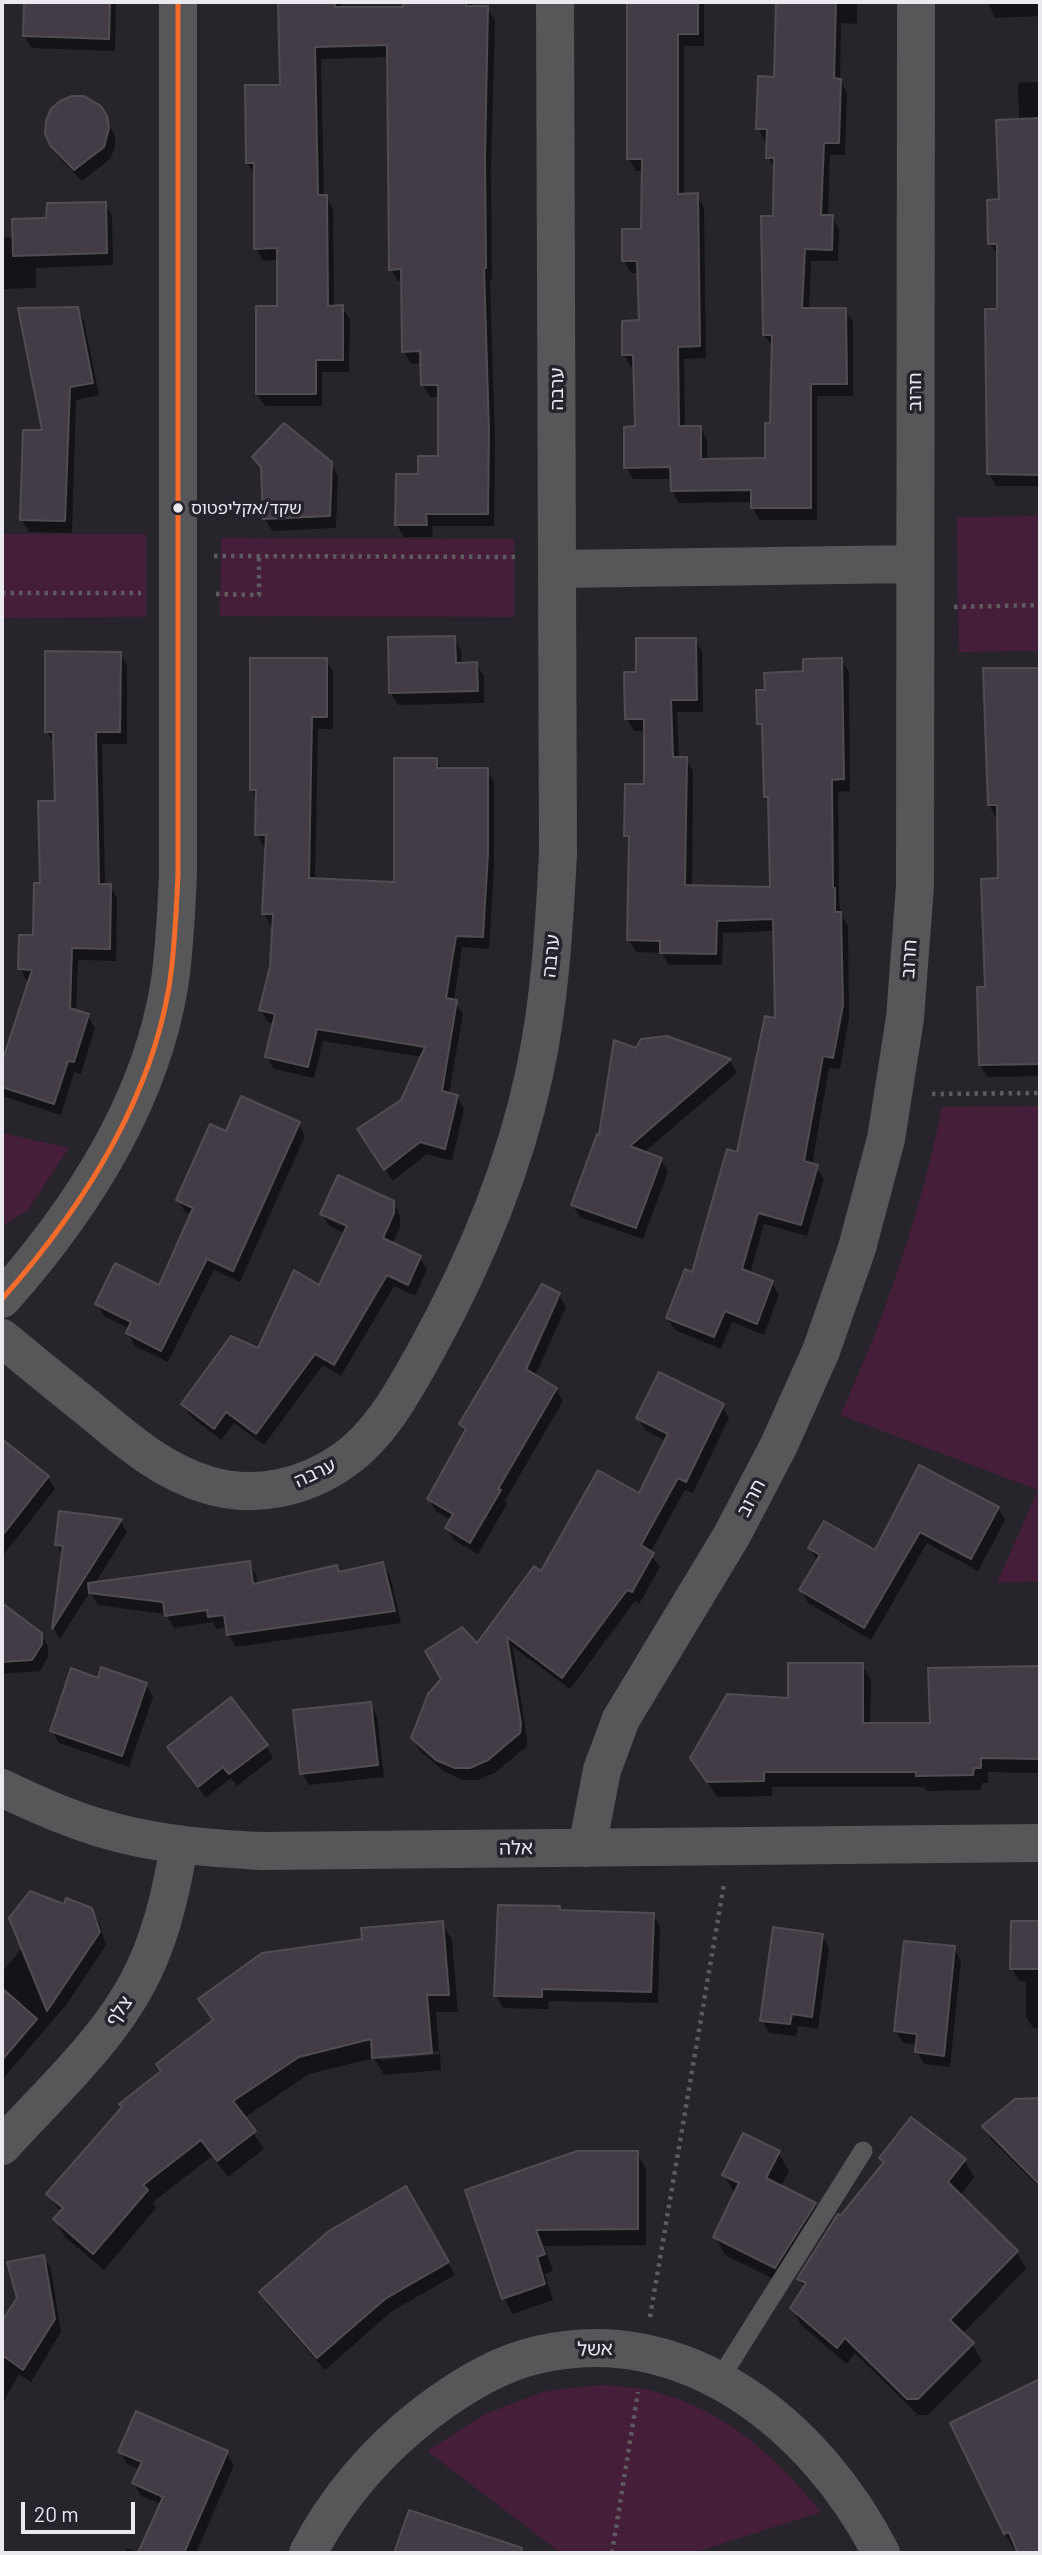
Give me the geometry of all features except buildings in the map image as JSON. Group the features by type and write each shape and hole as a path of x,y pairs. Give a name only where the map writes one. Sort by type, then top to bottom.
{"street":[{"path":"2,1299 70,1213 108,1153 136,1097 156,1042 169,988 177,898 178,2"},
{"name":"ערבה","path":"2,1338 137,1449 173,1471 209,1486 244,1491 279,1489 313,1478 344,1460 364,1442 400,1398 470,1265 518,1139 534,1074 548,994 558,854 555,2"},
{"name":"חרוב","path":"587,1848 597,1789 607,1752 621,1719 732,1535 779,1446 821,1351 857,1248 886,1139 905,1018 915,886 916,2"},
{"path":"557,563 915,564"},
{"name":"אלה","path":"2,1788 49,1810 98,1828 150,1840 262,1851 1040,1843"},
{"name":"צלף","path":"2,2146 110,2027 138,1982 150,1958 167,1905 179,1844"},
{"name":"אשל","path":"308,2553 330,2512 359,2474 396,2436 444,2399 490,2372 536,2355 582,2347 628,2349 674,2360 719,2380 763,2409 806,2447 855,2509 881,2553"}],"lane":[{"path":"719,2380 863,2151"}],"path":[{"path":"178,556 557,563"},
{"path":"915,608 1040,605"},
{"path":"893,1094 1040,1093"},
{"path":"612,2553 730,1846"}],"shaded area":[{"path":"1040,516 1040,651 959,652 957,517"},
{"path":"2,534 146,534 146,617 2,618"},
{"path":"221,538 514,539 514,617 220,616"},
{"path":"1040,1106 1040,1581 997,1583 1038,1490 840,1415 857,1378 900,1264 942,1107"},
{"path":"2,1133 69,1148 28,1210 2,1226"},
{"path":"602,2385 656,2392 706,2411 748,2438 768,2455 821,2512 694,2553 561,2553 427,2451 487,2413 546,2391"}],"transit line":[{"path":"2,1299 31,1265 84,1193 128,1114 159,1031 171,973 178,875 178,2"}],"place":[{"name":"שקד/אקליפטוס","path":"178,508"}]}
